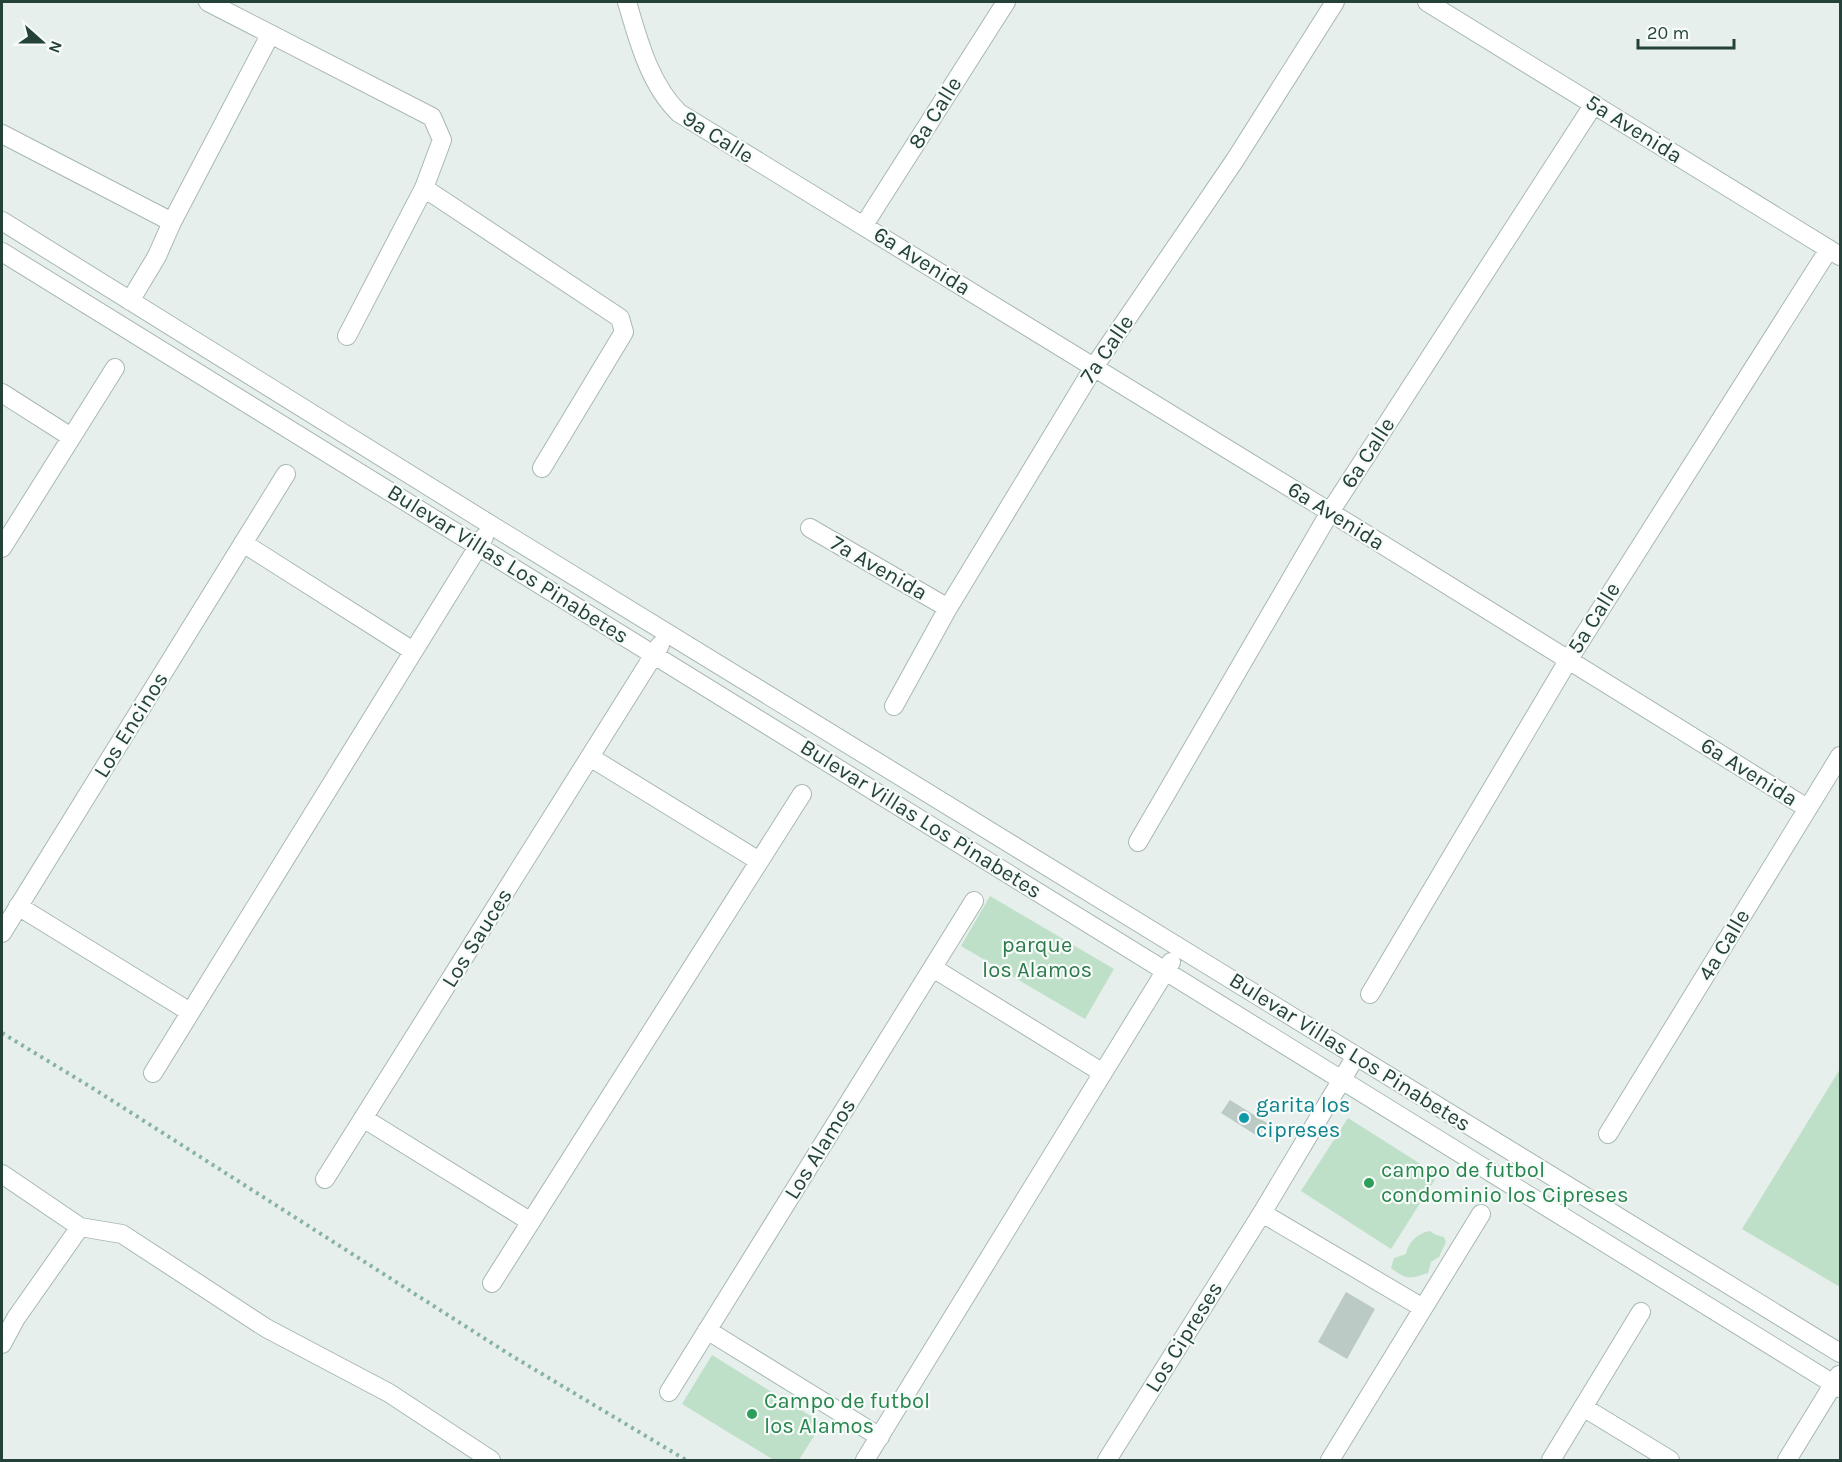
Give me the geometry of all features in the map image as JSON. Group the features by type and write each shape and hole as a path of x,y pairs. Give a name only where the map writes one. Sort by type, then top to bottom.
{"street":[{"path":"208,2 432,117 442,140 424,188 347,336"},
{"name":"9a Calle","path":"627,2 663,96 679,113 864,225"},
{"name":"8a Calle","path":"864,225 1006,2"},
{"name":"7a Calle","path":"894,706 948,608 1094,368 1235,160 1335,2"},
{"name":"5a Avenida","path":"1427,2 1835,252"},
{"path":"130,301 157,256 172,222 270,35"},
{"name":"6a Calle","path":"1138,842 1330,512 1594,104"},
{"path":"2,134 172,222"},
{"path":"424,188 620,318 624,332 542,468"},
{"name":"Bulevar Villas Los Pinabetes","path":"2,221 490,525 1840,1353"},
{"name":"6a Avenida","path":"864,225 1808,808"},
{"name":"Bulevar Villas Los Pinabetes","path":"2,252 1343,1080 1839,1382"},
{"name":"5a Calle","path":"1370,994 1569,659 1835,252"},
{"path":"2,548 115,368"},
{"path":"2,393 71,437"},
{"name":"Los Encinos","path":"2,933 286,474"},
{"path":"153,1073 490,525"},
{"name":"7a Avenida","path":"810,528 948,608"},
{"path":"243,543 413,651"},
{"name":"Los Sauces","path":"325,1179 668,634"},
{"name":"4a Calle","path":"1608,1134 1840,756"},
{"path":"591,757 759,861"},
{"path":"492,1283 802,794"},
{"name":"Los Alamos","path":"669,1392 974,901"},
{"path":"18,906 190,1012"},
{"path":"865,1461 1179,948"},
{"path":"933,968 1103,1073"},
{"name":"Los Cipreses","path":"1107,1461 1262,1213 1356,1056"},
{"path":"363,1118 531,1222"},
{"path":"2,1174 80,1227 122,1234 266,1328 389,1393 491,1461"},
{"path":"1262,1213 1423,1308"},
{"path":"1330,1461 1481,1214"},
{"path":"2,1344 16,1318 80,1227"},
{"path":"1551,1461 1641,1312"},
{"path":"707,1330 880,1437"},
{"path":"1787,1461 1839,1382"},
{"path":"1583,1407 1670,1461"}],"path":[{"path":"2,1033 94,1089 512,1356 686,1461"}],"green space":[{"name":"parque los Alamos","path":"990,896 1114,969 1085,1019 961,946"},
{"path":"1840,1069 1840,1287 1742,1229"},
{"name":"campo de futbol condominio los Cipreses","path":"1348,1118 1438,1175 1391,1249 1301,1191"},
{"path":"1430,1231 1444,1237 1446,1242 1439,1257 1431,1262 1428,1273 1408,1277 1391,1268 1394,1258 1406,1254 1414,1239"},
{"name":"Campo de futbol los Alamos","path":"712,1355 822,1423 799,1460 774,1460 682,1404"}],"building":[{"name":"garita los cipreses","path":"1230,1100 1267,1123 1259,1137 1221,1113"},
{"path":"1346,1292 1375,1309 1347,1359 1318,1342"}],"place":[{"name":"garita los cipreses","path":"1244,1118"},
{"name":"campo de futbol condominio los Cipreses","path":"1369,1183"},
{"name":"Campo de futbol los Alamos","path":"752,1414"}]}
